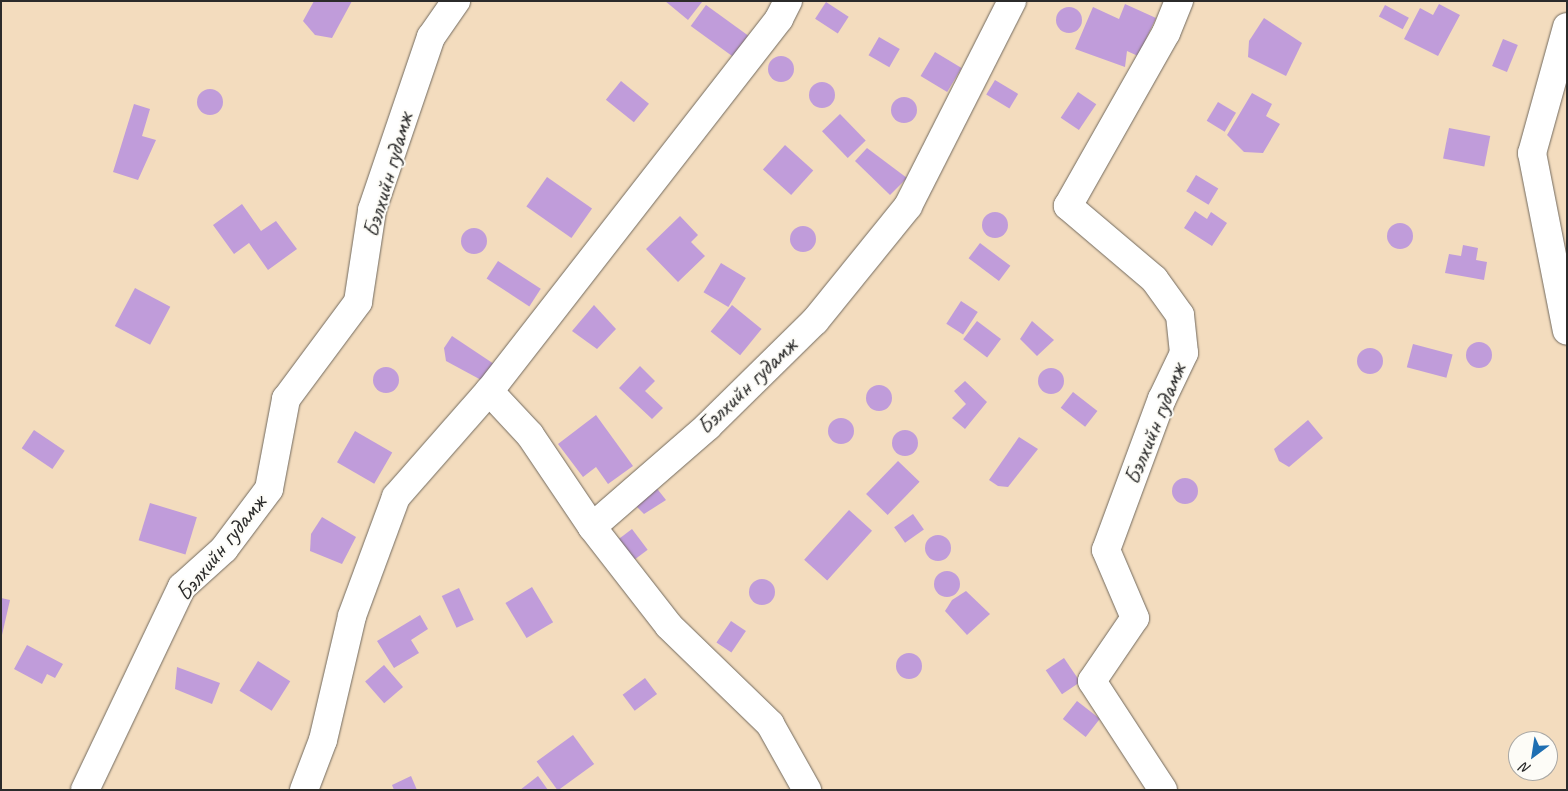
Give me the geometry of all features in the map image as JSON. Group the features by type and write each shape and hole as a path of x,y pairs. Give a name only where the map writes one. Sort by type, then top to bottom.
{"street":[{"name":"Бэлхийн гудамж","path":"85,790 182,587 224,549 269,489 286,399 358,302 372,210 431,37 456,1"},
{"path":"304,790 323,740 352,616 396,497 489,391 779,19 788,1"},
{"name":"Бэлхийн гудамж","path":"592,528 708,426 815,321 908,206 1012,1"},
{"name":"Бэлхийн гудамж","path":"1163,790 1092,681 1135,618 1106,550 1162,398 1184,353 1180,315 1154,279 1068,206 1166,33 1180,1"},
{"path":"1567,27 1532,153 1567,331"},
{"path":"489,391 530,435 592,528 669,626 770,724 808,790"}],"building":[{"path":"314,1 352,1 332,38 315,35 303,21"},
{"path":"665,1 700,1 702,2 688,20"},
{"path":"826,2 849,17 838,33 815,19"},
{"path":"1125,4 1156,18 1138,56 1127,51 1125,67 1075,49 1093,7 1119,19"},
{"path":"1439,4 1460,15 1438,56 1404,39 1420,8 1433,15"},
{"path":"706,5 748,36 733,57 691,26"},
{"path":"1385,5 1409,18 1403,29 1379,16"},
{"path":"1069,7 1078,11 1082,20 1078,29 1069,33 1060,29 1056,20 1060,11"},
{"path":"1264,18 1302,43 1286,76 1248,57 1249,41"},
{"path":"879,37 900,49 889,67 868,55"},
{"path":"1503,39 1518,45 1507,72 1492,66"},
{"path":"935,52 962,68 947,92 921,76"},
{"path":"781,56 790,60 794,69 790,78 781,82 772,78 768,69 772,60"},
{"path":"995,80 1018,94 1009,108 986,95"},
{"path":"621,81 649,104 634,122 606,100"},
{"path":"822,82 831,86 835,95 831,104 822,108 813,104 809,95 813,86"},
{"path":"210,89 219,93 223,102 219,111 210,115 201,111 197,102 201,93"},
{"path":"1078,92 1096,104 1079,130 1061,118"},
{"path":"1252,93 1272,104 1266,116 1280,124 1263,153 1244,152 1227,135"},
{"path":"904,97 913,101 917,110 913,119 904,123 895,119 891,110 895,101"},
{"path":"1218,102 1236,113 1225,132 1207,121"},
{"path":"134,104 150,109 142,136 156,140 138,180 113,172"},
{"path":"840,114 866,141 848,158 822,131"},
{"path":"1449,128 1490,136 1484,166 1443,158"},
{"path":"785,145 813,170 791,195 763,170"},
{"path":"867,148 907,178 890,195 855,161"},
{"path":"1196,175 1218,188 1209,205 1186,191"},
{"path":"547,177 592,209 571,238 526,206"},
{"path":"242,204 261,231 276,221 297,249 268,270 249,243 234,254 213,225"},
{"path":"1195,211 1207,219 1211,212 1227,223 1212,246 1184,228"},
{"path":"995,212 1004,216 1008,225 1004,234 995,238 986,234 982,225 986,216"},
{"path":"680,216 698,235 691,242 705,256 678,282 646,249"},
{"path":"1400,223 1409,227 1413,236 1409,245 1400,249 1391,245 1387,236 1391,227"},
{"path":"803,226 812,230 816,239 812,248 803,252 794,248 790,239 794,230"},
{"path":"474,228 483,232 487,241 483,250 474,254 465,250 461,241 465,232"},
{"path":"980,243 1010,266 999,281 969,258"},
{"path":"1463,245 1478,248 1476,260 1487,262 1484,280 1445,273 1449,254 1461,256"},
{"path":"498,261 541,289 529,306 487,279"},
{"path":"721,263 746,278 728,307 703,292"},
{"path":"135,288 170,307 150,345 115,326"},
{"path":"961,301 978,312 963,335 946,324"},
{"path":"594,305 616,329 597,349 572,331"},
{"path":"732,305 762,329 740,355 711,331"},
{"path":"977,321 1001,339 987,357 963,339"},
{"path":"1032,321 1054,340 1037,356 1020,339"},
{"path":"452,336 497,366 483,381 446,361 444,348"},
{"path":"1479,342 1488,346 1492,355 1488,364 1479,368 1470,364 1466,355 1470,346"},
{"path":"1413,344 1453,355 1446,378 1407,367"},
{"path":"1370,348 1379,352 1383,361 1379,370 1370,374 1361,370 1357,361 1361,352"},
{"path":"640,366 655,381 645,391 663,408 652,419 619,388"},
{"path":"386,367 395,371 399,380 395,389 386,393 377,389 373,380 377,371"},
{"path":"1051,368 1060,372 1064,381 1060,390 1051,394 1042,390 1038,381 1042,372"},
{"path":"965,381 987,402 965,429 952,418 966,404 954,391"},
{"path":"879,385 888,389 892,398 888,407 879,411 870,407 866,398 870,389"},
{"path":"1073,392 1097,411 1085,427 1061,408"},
{"path":"596,415 633,466 608,484 596,467 583,477 558,444"},
{"path":"841,418 850,422 854,431 850,440 841,444 832,440 828,431 832,422"},
{"path":"1308,420 1323,438 1289,467 1279,461 1274,449"},
{"path":"34,430 65,451 52,469 22,448"},
{"path":"905,430 914,434 918,443 914,452 905,456 896,452 892,443 896,434"},
{"path":"355,431 392,452 374,484 337,462"},
{"path":"1019,437 1038,449 1008,487 998,486 989,480"},
{"path":"898,461 920,482 888,515 866,494"},
{"path":"1185,478 1194,482 1198,491 1194,500 1185,504 1176,500 1172,491 1176,482"},
{"path":"655,486 666,500 644,514 634,504"},
{"path":"150,503 197,517 185,555 139,540"},
{"path":"849,510 872,531 827,581 804,560"},
{"path":"913,514 924,530 905,543 894,527"},
{"path":"322,517 356,537 342,564 310,551 311,534"},
{"path":"632,529 648,550 630,563 614,542"},
{"path":"938,535 947,539 951,548 947,557 938,561 929,557 925,548 929,539"},
{"path":"947,571 956,575 960,584 956,593 947,597 938,593 934,584 938,575"},
{"path":"762,579 771,583 775,592 771,601 762,605 753,601 749,592 753,583"},
{"path":"532,587 553,622 527,638 505,603"},
{"path":"459,588 474,620 457,628 442,596"},
{"path":"966,591 990,614 967,635 945,611 952,600"},
{"path":"1,598 10,600 2,635 1,635"},
{"path":"420,615 428,629 411,640 419,653 394,668 377,641"},
{"path":"731,621 746,631 731,653 716,643"},
{"path":"27,645 63,664 55,678 47,674 42,684 14,669"},
{"path":"909,653 918,657 922,666 918,675 909,679 900,675 896,666 900,657"},
{"path":"1064,658 1080,682 1062,694 1046,670"},
{"path":"258,661 290,681 272,711 239,691"},
{"path":"384,665 403,687 384,703 365,681"},
{"path":"177,667 220,683 212,704 175,689"},
{"path":"645,678 657,694 635,711 623,695"},
{"path":"1077,701 1100,719 1086,737 1063,719"},
{"path":"573,735 594,764 557,790 537,761"},
{"path":"411,776 417,790 394,790 392,785"},
{"path":"538,776 548,790 520,790"}]}
